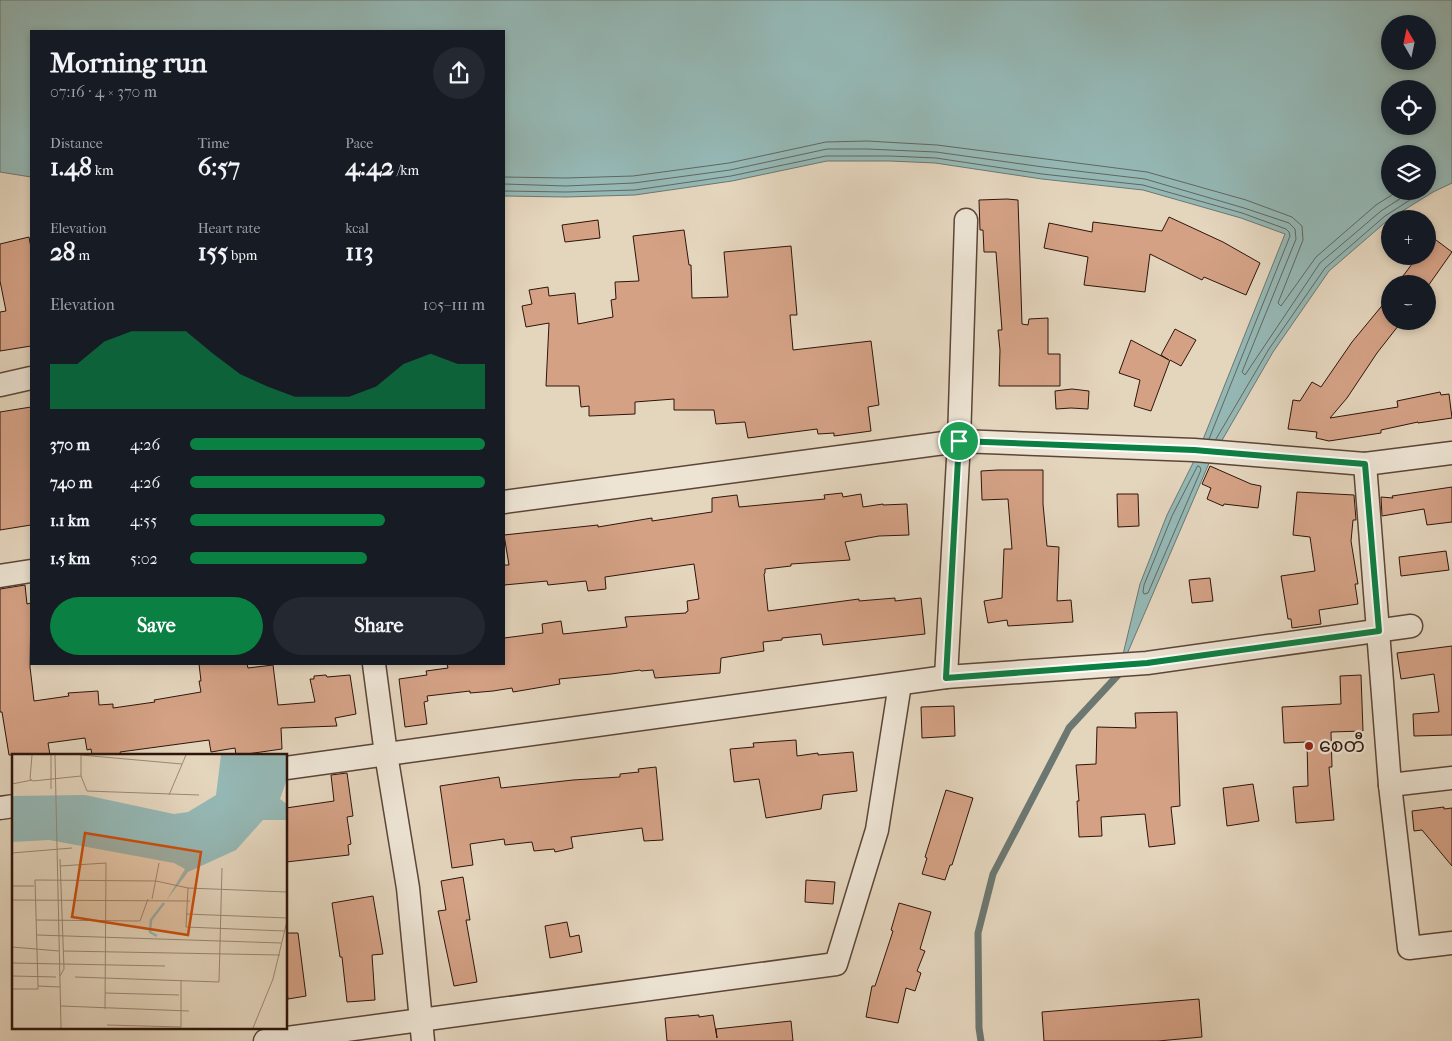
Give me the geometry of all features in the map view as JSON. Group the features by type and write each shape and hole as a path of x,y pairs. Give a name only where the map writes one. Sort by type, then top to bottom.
{"street":[{"path":"946,678 959,441 966,220"},
{"path":"0,385 30,378"},
{"path":"505,502 959,441 1194,450 1365,464 1452,453"},
{"path":"1365,464 1390,785 1409,948 1452,943"},
{"path":"0,576 30,571"},
{"path":"288,768 946,678 1147,663 1411,626"},
{"path":"374,665 386,754 408,888 421,1030"},
{"path":"265,1041 421,1030 836,964 877,830 900,684"},
{"path":"1390,785 1452,778"}],"water":[{"path":"0,0 1452,0 1452,183 1436,191 1436,145 1381,145 1381,200 1420,200 1404,210 1381,210 1381,226 1329,271 1273,352 1210,461 1118,675 1140,584 1167,515 1196,457 1285,234 1241,218 1143,190 1042,179 935,163 827,161 732,181 635,195 505,196 505,30 30,30 30,177 0,172"}],"building":[{"path":"979,200 1018,200 1022,324 1028,325 1029,319 1048,318 1048,354 1060,354 1060,386 999,386 1000,350 998,330 1002,330 996,252 984,252 983,230 980,230"},
{"path":"1169,217 1223,242 1260,263 1246,295 1204,277 1202,280 1150,254 1145,292 1084,285 1088,257 1044,248 1049,223 1092,232 1093,222 1162,231"},
{"path":"598,220 600,238 565,242 562,225"},
{"path":"684,230 689,265 691,265 692,298 728,297 724,252 791,246 797,315 790,315 793,350 871,341 879,405 868,407 871,431 834,436 834,433 818,434 817,429 748,438 745,422 716,424 714,410 674,410 674,399 635,402 635,414 589,416 589,406 581,407 579,386 546,386 549,323 526,327 522,306 532,304 529,290 548,287 549,296 575,293 578,324 613,317 611,300 616,299 615,282 639,281 633,236"},
{"path":"29,237 30,242 30,346 0,351 0,312 6,311 0,281 0,244"},
{"path":"1436,240 1452,252 1436,275 1404,275 1411,265 1436,265"},
{"path":"1381,307 1381,330 1395,330 1347,398 1330,418 1398,407 1397,401 1440,392 1441,395 1449,394 1452,418 1418,422 1381,430 1381,433 1329,441 1316,438 1317,432 1288,429 1293,400 1300,401 1312,382 1321,387 1352,342"},
{"path":"1175,329 1196,340 1181,366 1170,360 1151,411 1134,406 1140,380 1119,373 1131,340 1169,360 1161,355"},
{"path":"1072,389 1089,391 1088,409 1056,409 1055,391"},
{"path":"30,407 30,525 0,530 0,412"},
{"path":"1210,466 1251,484 1261,486 1258,508 1224,504 1223,506 1207,499 1211,488 1202,484"},
{"path":"1043,470 1043,504 1047,546 1059,547 1057,601 1071,600 1073,622 1008,626 1007,620 988,623 984,601 1002,598 1004,549 1012,549 1008,499 982,500 981,471"},
{"path":"1452,487 1452,522 1427,525 1424,509 1382,516 1381,497 1393,498 1392,496"},
{"path":"1297,492 1354,495 1356,520 1353,520 1351,541 1358,584 1355,584 1358,604 1319,610 1321,624 1292,628 1291,619 1288,619 1281,576 1315,571 1310,537 1293,535"},
{"path":"842,493 843,497 861,494 863,507 883,504 907,504 909,535 879,536 845,542 850,560 791,564 791,566 765,569 768,611 859,599 859,601 895,598 895,601 921,598 925,634 823,645 821,634 782,638 782,640 763,642 764,651 721,658 720,673 655,678 653,670 640,670 559,679 560,684 513,692 512,688 427,696 428,701 424,702 427,724 405,727 399,679 427,675 426,671 448,668 447,665 505,665 505,638 543,633 542,624 561,621 563,634 627,627 625,617 686,613 688,611 687,601 699,599 694,564 605,577 606,589 588,591 586,581 548,585 547,581 505,585 505,565 509,565 505,535 598,525 598,527 652,518 652,521 712,512 712,498 737,495 739,507 825,499 824,495"},
{"path":"1117,494 1138,494 1139,526 1118,527"},
{"path":"1446,551 1449,570 1401,576 1399,557"},
{"path":"1210,578 1213,601 1192,603 1189,580"},
{"path":"25,585 27,604 30,603 30,667 34,701 69,696 68,693 98,691 99,705 113,704 113,708 155,702 154,700 201,692 199,665 247,665 248,668 273,665 278,705 315,702 310,679 314,679 314,676 350,675 356,714 335,718 337,726 281,728 282,749 247,754 236,754 235,748 211,752 209,740 120,752 121,754 92,754 91,749 87,750 85,738 48,743 50,754 9,755 2,712 0,712 0,589"},
{"path":"1452,646 1452,735 1414,736 1413,714 1439,712 1434,674 1401,679 1397,653"},
{"path":"1361,675 1363,731 1331,732 1332,767 1329,767 1334,820 1296,823 1293,787 1308,786 1307,742 1284,743 1282,707 1341,704 1340,676"},
{"path":"954,706 955,736 922,738 921,707"},
{"path":"1177,712 1180,806 1171,807 1175,844 1149,847 1145,814 1101,817 1102,836 1079,837 1076,765 1096,764 1097,727 1136,728 1135,713"},
{"path":"796,740 797,756 853,752 857,791 823,795 821,809 766,818 759,779 734,782 730,749 754,747 753,743"},
{"path":"656,767 663,840 644,841 642,828 571,837 573,848 555,852 554,849 534,851 532,842 505,845 504,839 470,844 473,865 452,868 440,786 499,777 501,788 620,777 620,774 639,772 638,769"},
{"path":"347,773 353,816 347,817 351,844 348,845 349,855 288,862 288,808 334,801 331,775"},
{"path":"1253,784 1259,821 1227,826 1223,788"},
{"path":"946,790 973,798 952,865 950,865 945,880 922,874 927,858 925,857"},
{"path":"1444,807 1444,809 1452,808 1452,866 1422,830 1414,831 1412,811"},
{"path":"463,877 470,920 466,920 477,982 454,986 438,911 446,910 441,881"},
{"path":"806,880 835,882 833,904 805,902"},
{"path":"373,896 383,954 372,955 375,1000 347,1002 342,957 340,957 332,903"},
{"path":"899,903 931,912 920,949 925,951 917,971 921,973 915,991 906,988 898,1023 866,1017 872,986 875,986 893,931 891,930"},
{"path":"567,922 570,937 579,935 582,952 550,958 545,926"},
{"path":"288,933 298,933 306,996 288,999"},
{"path":"1199,999 1202,1037 1158,1041 1044,1041 1042,1012"},
{"path":"699,1015 699,1017 713,1015 717,1038 716,1029 791,1021 793,1041 667,1041 665,1018"}],"waterway":[{"path":"981,1041 979,1028 978,933 993,874 1069,728 1118,675 1120,669"}],"place":[{"name":"စေတီ","path":"1309,746"}],"route":[{"path":"959,441 1194,450 1365,464 1379,631 1147,663 946,678 959,441"}]}
